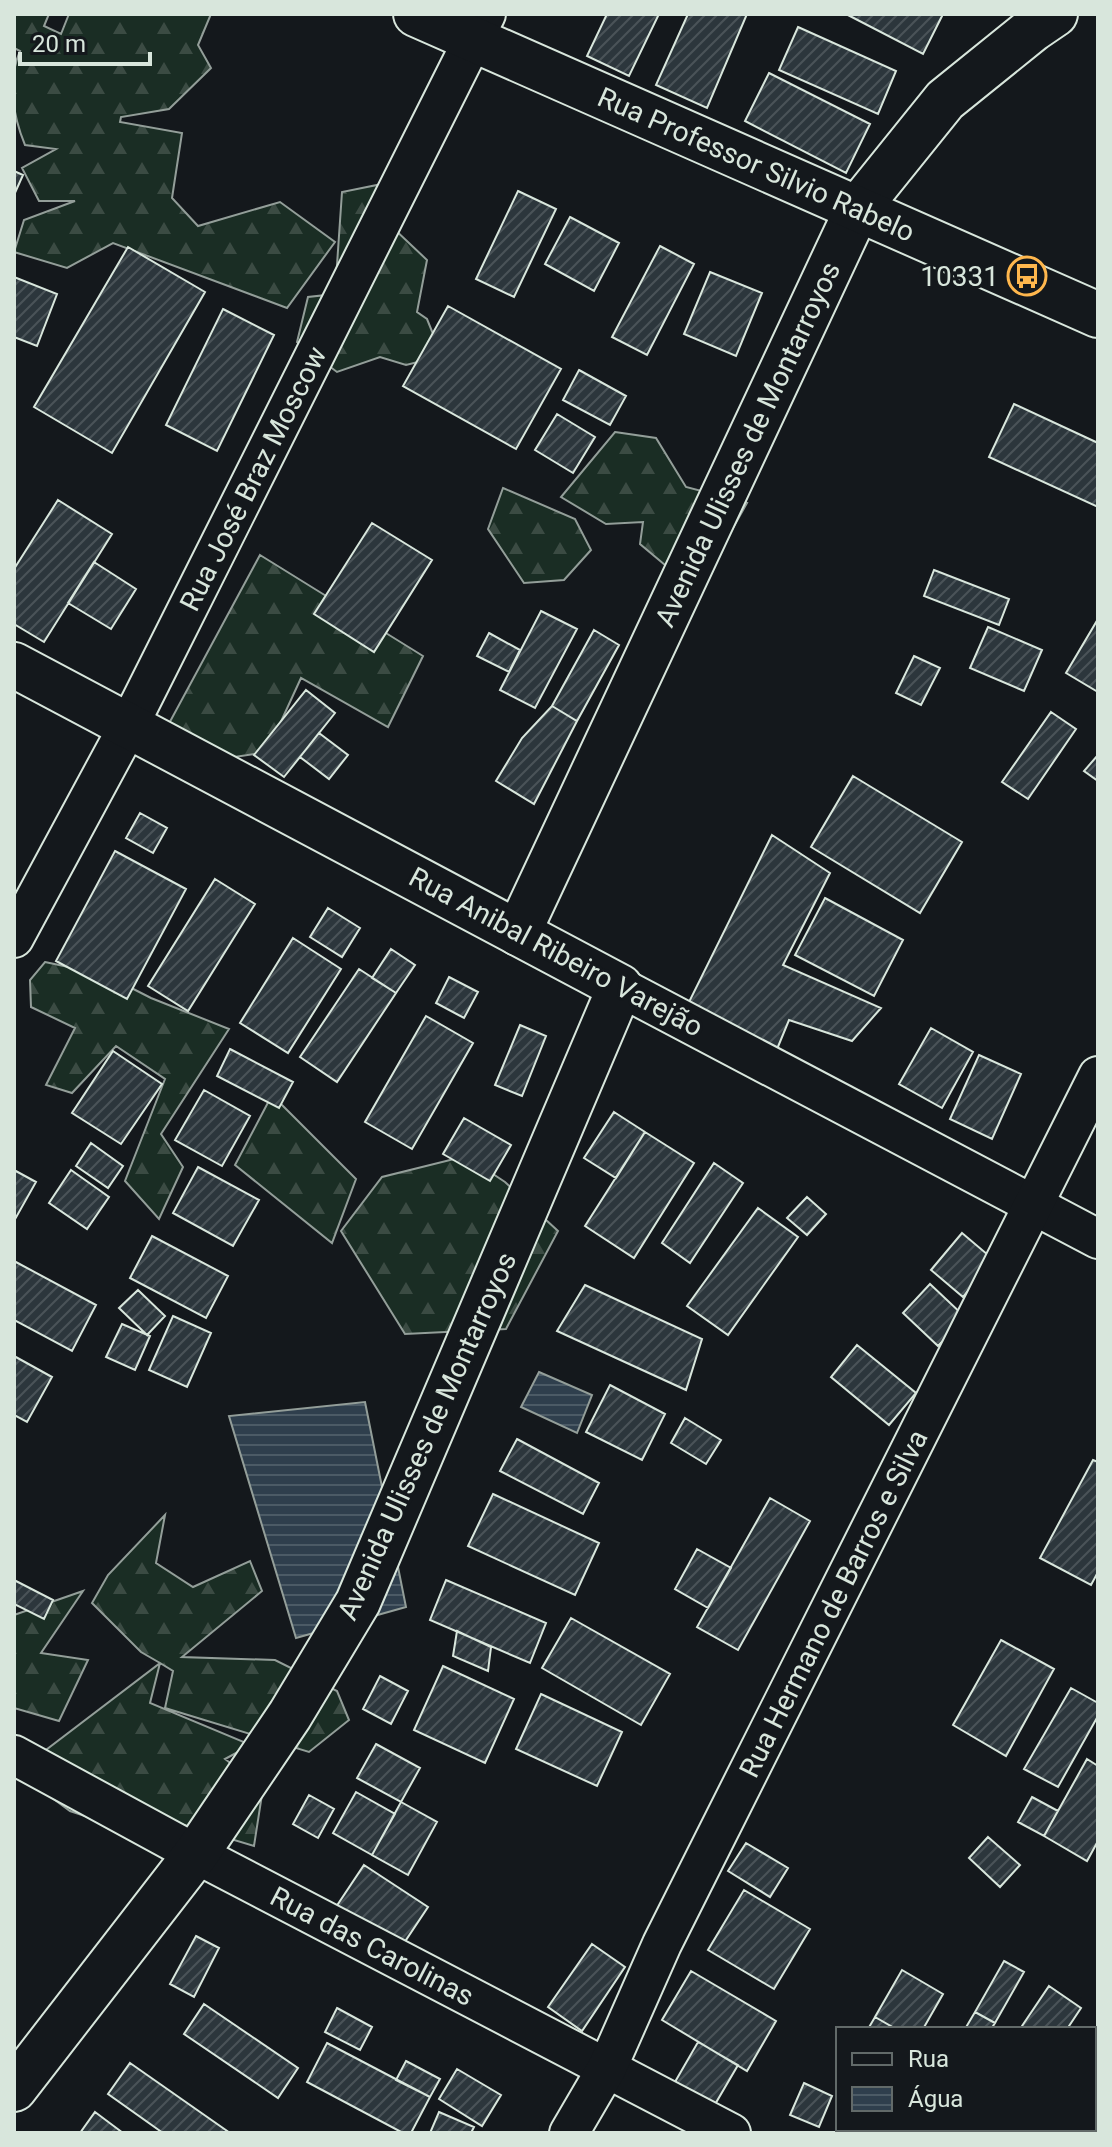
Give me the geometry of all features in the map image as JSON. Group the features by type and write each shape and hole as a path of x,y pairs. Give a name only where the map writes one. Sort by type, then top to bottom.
{"street":[{"name":"Rua Professor Silvio Rabelo","path":"416,14 479,26 858,208 1098,315"},
{"name":"Avenida Ulisses de Montarroyos","path":"518,933 858,208 945,100 1055,14"},
{"name":"Rua José Braz Moscow","path":"14,938 129,725 479,26"},
{"name":"Rua Anibal Ribeiro Varejão","path":"14,665 1098,1239"},
{"name":"Avenida Ulisses de Montarroyos","path":"14,2089 196,1854 290,1715 358,1602 620,987"},
{"name":"Rua Hermano de Barros e Silva","path":"569,2133 607,2068 662,1944 1098,1076"},
{"name":"Rua das Carolinas","path":"14,1755 196,1854 731,2133"}],"green space":[{"path":"14,14 49,14 44,26 61,34 69,14 211,14 198,45 211,68 169,109 121,117 120,122 182,133 172,198 198,226 280,202 335,242 287,308 113,243 67,268 14,252 24,220 75,201 39,201 22,168 56,149 25,145 21,134 13,98 14,74 20,51 14,48"},
{"path":"377,185 391,226 427,260 417,312 427,319 442,356 406,365 380,357 337,372 297,342 308,297 335,294 342,192"},
{"path":"615,432 656,438 686,487 747,503 715,560 665,565 640,544 643,522 606,524 561,497"},
{"path":"503,488 575,519 591,550 564,580 524,583 488,529"},
{"path":"260,555 423,656 388,727 301,678 267,752 228,758 166,729"},
{"path":"45,962 106,975 151,998 229,1029 161,1134 183,1167 159,1219 125,1181 165,1079 116,1046 72,1093 46,1085 75,1028 31,1007 30,980"},
{"path":"272,1095 356,1179 332,1243 235,1165"},
{"path":"466,1156 505,1182 558,1231 506,1329 405,1334 341,1231 382,1177"},
{"path":"165,1515 156,1563 193,1587 250,1561 262,1591 182,1657 275,1660 337,1691 349,1720 309,1752 165,1708 173,1671 141,1652 92,1603 108,1575"},
{"path":"83,1591 41,1653 88,1660 59,1721 14,1708 14,1615"},
{"path":"160,1663 150,1703 251,1745 225,1759 263,1788 254,1846 181,1824 118,1827 70,1811 17,1772"}],"water":[{"path":"539,1372 592,1395 577,1433 521,1407"},
{"path":"365,1402 406,1607 296,1638 229,1416"}],"building":[{"path":"607,14 659,14 629,76 587,56"},
{"path":"688,14 747,14 707,108 656,85"},
{"path":"846,14 939,14 942,16 923,54"},
{"path":"798,27 896,71 878,114 779,70"},
{"path":"769,73 870,124 846,173 745,121"},
{"path":"14,171 23,175 14,195"},
{"path":"518,191 556,209 514,297 476,279"},
{"path":"570,217 619,243 594,291 545,264"},
{"path":"660,246 694,264 647,355 612,337"},
{"path":"128,247 205,292 112,453 34,407"},
{"path":"710,272 762,293 736,356 684,334"},
{"path":"14,277 57,294 37,346 14,337"},
{"path":"448,306 561,369 516,449 403,386"},
{"path":"223,309 274,335 217,451 166,425"},
{"path":"579,370 626,396 610,425 563,400"},
{"path":"1014,404 1098,443 1098,507 989,457"},
{"path":"557,414 595,437 573,473 535,450"},
{"path":"58,500 112,534 44,642 14,624 14,569"},
{"path":"372,523 432,560 374,652 314,614"},
{"path":"94,562 136,589 111,629 68,603"},
{"path":"934,570 1009,599 999,625 924,596"},
{"path":"541,611 577,629 535,708 500,690"},
{"path":"1098,619 1098,692 1066,673"},
{"path":"988,627 1042,650 1024,691 970,668"},
{"path":"594,630 619,645 577,721 552,706"},
{"path":"489,633 520,650 509,672 477,656"},
{"path":"914,656 940,668 921,705 896,693"},
{"path":"306,690 335,713 284,777 254,755"},
{"path":"552,706 577,721 534,804 496,781 522,738"},
{"path":"1051,712 1076,729 1028,799 1002,782"},
{"path":"319,733 348,755 329,779 300,757"},
{"path":"1098,755 1098,781 1084,771"},
{"path":"853,776 962,842 920,913 811,847"},
{"path":"140,813 167,828 153,853 126,838"},
{"path":"772,835 830,873 783,965 881,1008 852,1041 789,1020 775,1054 687,1006"},
{"path":"115,851 186,889 127,999 56,961"},
{"path":"215,879 255,904 188,1011 148,986"},
{"path":"825,898 903,940 874,996 795,955"},
{"path":"328,908 360,928 342,957 310,937"},
{"path":"293,938 341,969 288,1053 240,1023"},
{"path":"391,949 415,965 396,993 372,978"},
{"path":"359,969 396,993 337,1082 300,1057"},
{"path":"449,977 478,992 464,1018 436,1003"},
{"path":"426,1016 473,1043 412,1149 365,1122"},
{"path":"520,1025 546,1036 522,1096 495,1085"},
{"path":"931,1028 973,1052 942,1108 899,1084"},
{"path":"230,1049 293,1082 279,1108 217,1076"},
{"path":"113,1051 162,1084 121,1144 72,1113"},
{"path":"979,1055 1021,1074 992,1139 950,1119"},
{"path":"204,1090 250,1116 222,1166 175,1140"},
{"path":"614,1112 645,1132 616,1178 584,1158"},
{"path":"464,1118 511,1145 490,1181 443,1154"},
{"path":"645,1132 694,1163 634,1258 585,1226"},
{"path":"91,1143 123,1166 108,1188 76,1166"},
{"path":"714,1163 743,1183 690,1263 662,1243"},
{"path":"198,1167 259,1200 233,1246 173,1213"},
{"path":"14,1170 36,1182 14,1221"},
{"path":"71,1170 109,1197 87,1229 49,1203"},
{"path":"807,1197 826,1214 807,1235 787,1218"},
{"path":"758,1208 798,1237 728,1335 687,1306"},
{"path":"962,1233 994,1260 963,1297 931,1270"},
{"path":"152,1236 228,1276 206,1318 130,1278"},
{"path":"14,1261 96,1305 72,1351 14,1320"},
{"path":"930,1284 965,1317 938,1346 903,1313"},
{"path":"585,1285 702,1339 686,1390 557,1331"},
{"path":"138,1290 165,1316 147,1335 119,1308"},
{"path":"173,1316 211,1333 187,1387 149,1370"},
{"path":"122,1324 150,1336 135,1370 106,1357"},
{"path":"857,1345 916,1393 889,1425 831,1377"},
{"path":"14,1356 52,1377 27,1422 14,1415"},
{"path":"610,1385 665,1414 642,1460 586,1432"},
{"path":"685,1418 721,1440 706,1464 671,1443"},
{"path":"517,1439 599,1483 583,1514 500,1471"},
{"path":"1093,1460 1098,1462 1098,1572 1091,1585 1040,1558"},
{"path":"493,1494 599,1543 575,1595 468,1546"},
{"path":"770,1498 810,1521 738,1650 697,1627"},
{"path":"697,1549 731,1568 708,1608 675,1589"},
{"path":"14,1580 53,1600 44,1619 14,1604"},
{"path":"446,1580 546,1623 530,1663 430,1620"},
{"path":"571,1618 670,1674 641,1725 542,1668"},
{"path":"457,1631 491,1647 488,1671 453,1656"},
{"path":"1001,1640 1054,1669 1006,1756 953,1725"},
{"path":"443,1666 514,1699 485,1763 414,1730"},
{"path":"380,1676 408,1691 391,1724 363,1709"},
{"path":"1071,1688 1098,1703 1098,1716 1058,1787 1024,1769"},
{"path":"541,1694 622,1732 597,1786 516,1749"},
{"path":"376,1744 420,1768 401,1802 357,1778"},
{"path":"1087,1759 1098,1766 1098,1841 1087,1861 1044,1836"},
{"path":"356,1792 395,1814 372,1855 333,1833"},
{"path":"309,1795 334,1809 318,1838 293,1824"},
{"path":"1032,1797 1058,1811 1044,1836 1018,1822"},
{"path":"401,1802 437,1822 408,1875 372,1855"},
{"path":"988,1837 1020,1865 1000,1887 969,1858"},
{"path":"746,1843 788,1868 770,1897 728,1871"},
{"path":"364,1865 428,1907 398,1952 334,1910"},
{"path":"744,1890 810,1929 774,1989 708,1950"},
{"path":"196,1936 219,1948 194,1997 170,1984"},
{"path":"592,1944 625,1967 582,2031 548,2007"},
{"path":"1004,1961 1024,1972 995,2023 975,2012"},
{"path":"902,1970 943,1994 924,2027 892,2027 875,2017"},
{"path":"691,1971 776,2021 747,2071 662,2020"},
{"path":"1049,1986 1081,2008 1068,2027 1022,2026"},
{"path":"204,2004 298,2068 278,2098 184,2034"},
{"path":"337,2008 372,2027 360,2050 325,2032"},
{"path":"975,2012 995,2023 992,2027 966,2027"},
{"path":"875,2017 892,2027 869,2027"},
{"path":"698,2042 738,2065 714,2106 675,2082"},
{"path":"327,2043 430,2097 411,2133 403,2133 307,2082"},
{"path":"406,2061 440,2079 430,2097 396,2080"},
{"path":"130,2063 230,2133 163,2133 108,2094"},
{"path":"457,2069 501,2095 482,2126 439,2099"},
{"path":"804,2083 832,2096 819,2127 790,2115"},
{"path":"1096,2089 1098,2128 1095,2133 1082,2131 1096,2131"},
{"path":"95,2112 123,2133 80,2133"},
{"path":"439,2112 474,2127 471,2133 430,2133"},
{"path":"1038,2131 1079,2131 1078,2133"}],"place":[{"name":"10331","path":"1027,276"}]}
